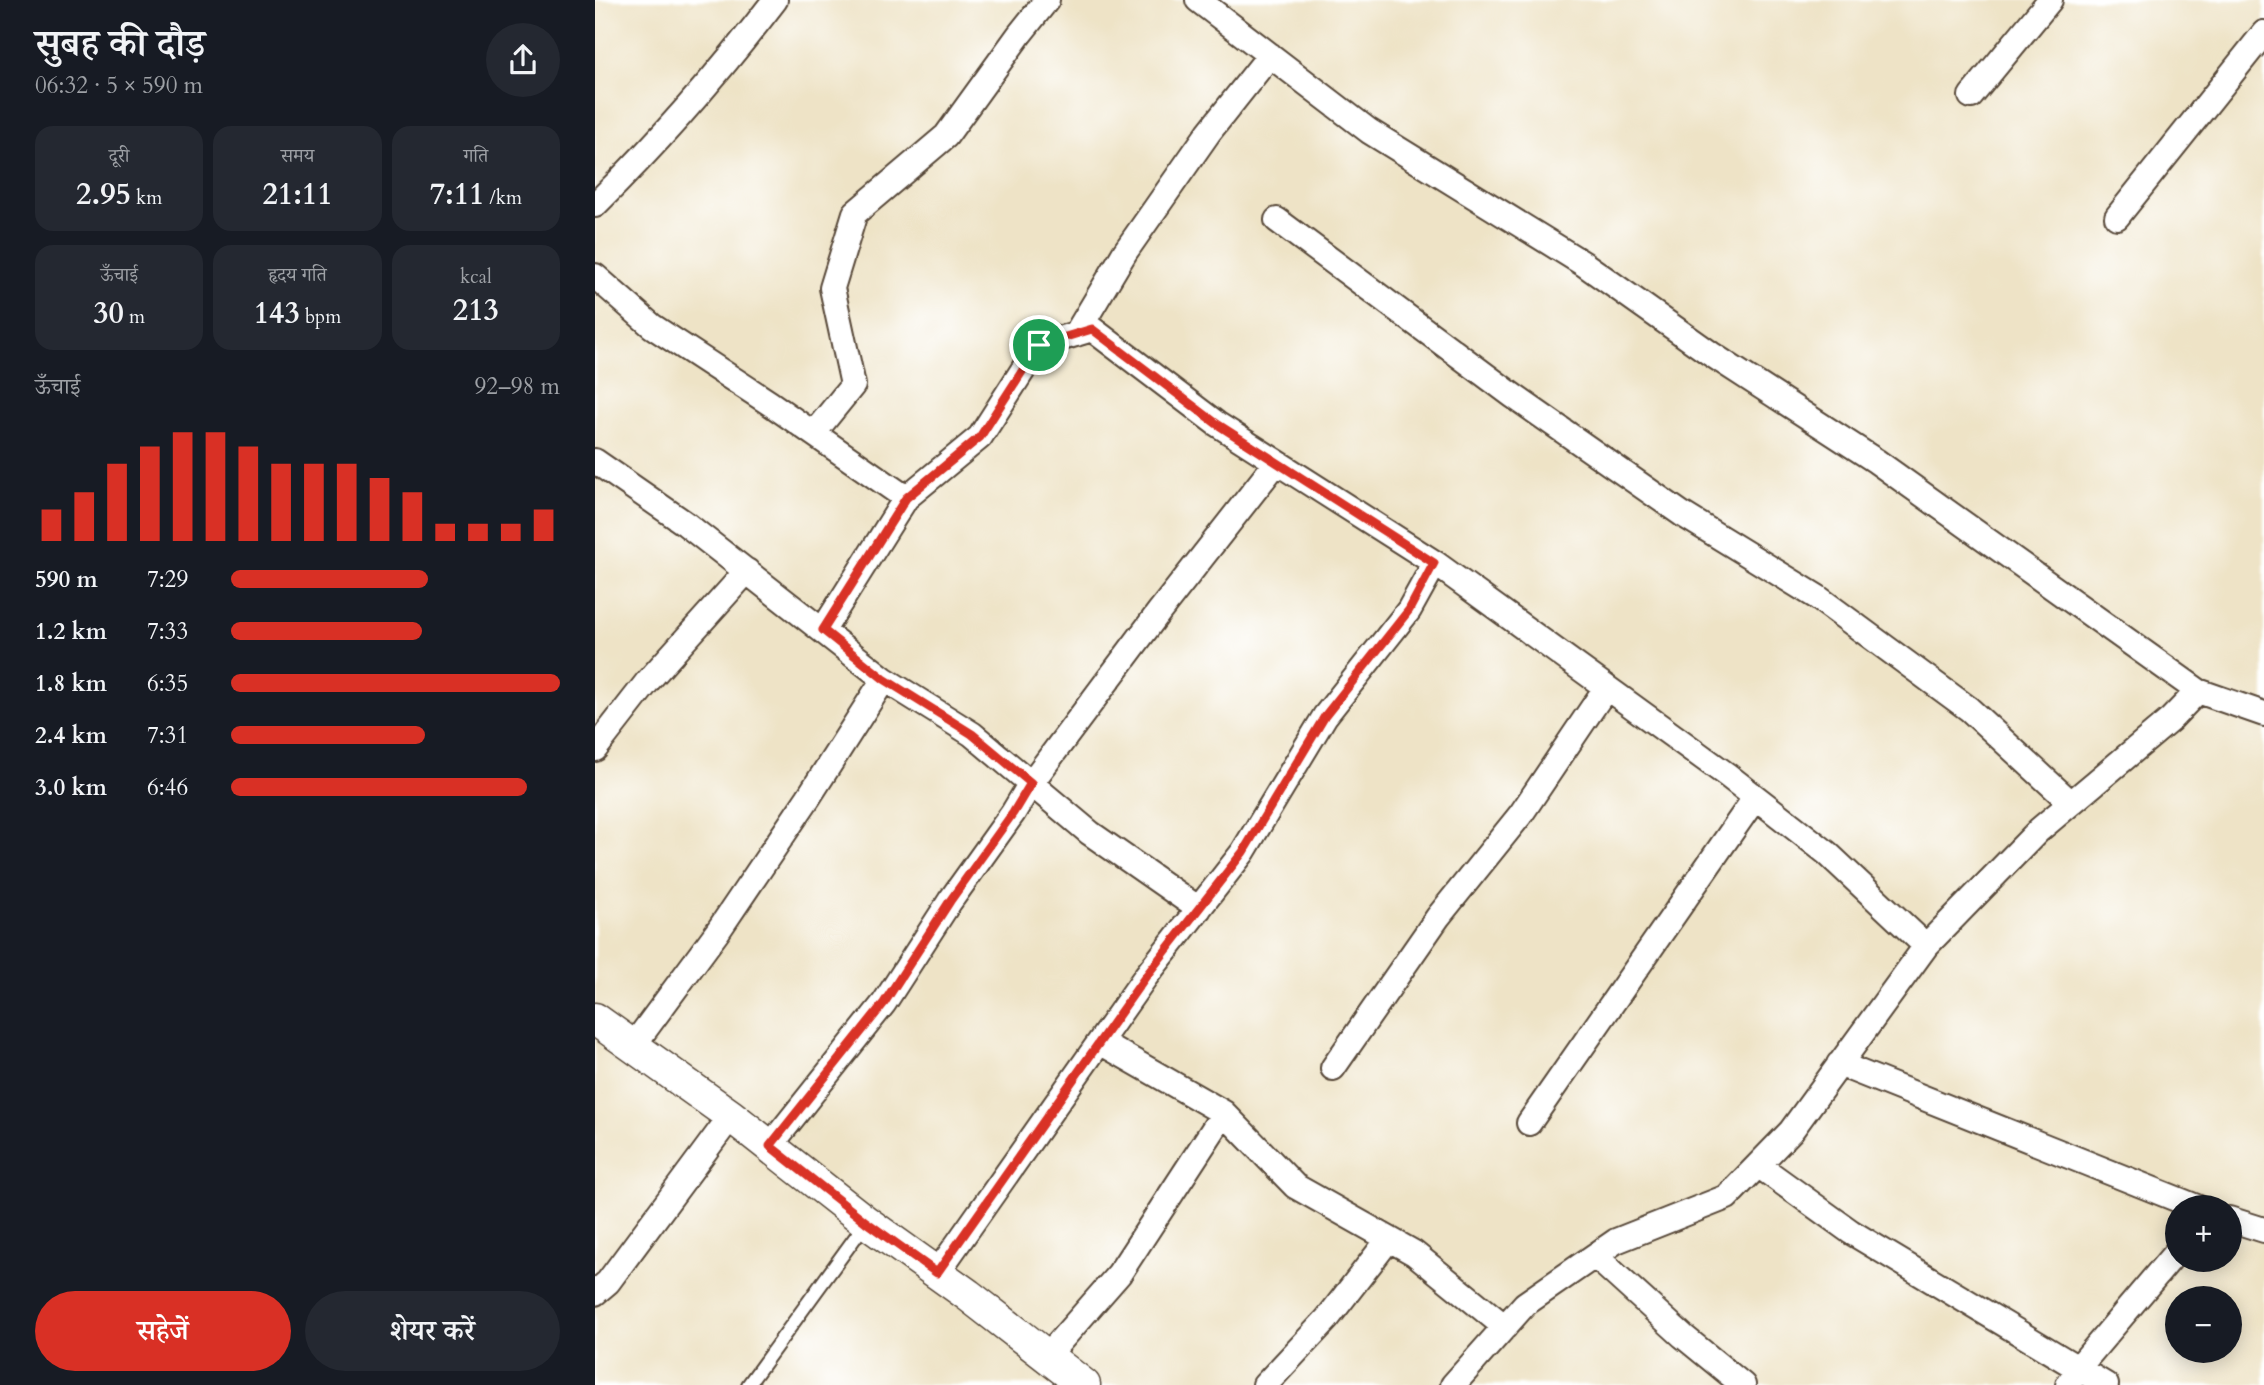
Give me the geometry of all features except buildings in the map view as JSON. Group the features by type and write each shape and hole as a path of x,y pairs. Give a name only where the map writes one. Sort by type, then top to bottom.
{"street":[{"path":"595,205 632,169 733,56 775,0"},
{"path":"814,433 853,385 832,288 855,212 946,136 1047,0"},
{"path":"1198,0 1369,131 1584,264 1711,354 1876,461 2198,691 2264,714"},
{"path":"1971,96 2050,0"},
{"path":"2117,218 2264,33"},
{"path":"1076,334 1133,241 1209,132 1270,55"},
{"path":"1277,220 1534,411 1682,514 1839,613 1969,709 2071,803"},
{"path":"595,276 652,326 814,433 906,498"},
{"path":"823,630 906,498 980,437 1039,345 1092,329 1217,424 1434,563 1755,798 1827,853 1926,946"},
{"path":"595,461 685,524 884,679 972,734 1090,833 1199,909"},
{"path":"770,1146 884,1003 1031,783 1159,612 1276,463"},
{"path":"937,1273 1146,976 1243,852 1325,716 1409,610 1434,563"},
{"path":"595,749 648,681 747,571"},
{"path":"633,1046 718,931 884,679"},
{"path":"1333,1068 1438,917 1521,814 1606,688"},
{"path":"1453,1385 1525,1304 1616,1241 1727,1198 1791,1131 1926,946 2039,830 2170,720 2198,691"},
{"path":"1529,1123 1755,798"},
{"path":"595,1019 731,1116 866,1222 1084,1385"},
{"path":"1100,1042 1224,1113 1295,1186 1415,1252 1505,1327"},
{"path":"1839,1064 2166,1195"},
{"path":"1047,1356 1119,1274 1224,1113"},
{"path":"595,1293 608,1282 731,1116"},
{"path":"1758,1166 1851,1232 2073,1376 2106,1385"},
{"path":"2242,1223 2264,1230"},
{"path":"1265,1385 1327,1319 1389,1239"},
{"path":"1595,1256 1683,1336 1743,1385"},
{"path":"2073,1376 2165,1265"}],"lane":[{"path":"748,1385 866,1222"}],"route":[{"path":"1092,329 1217,424 1434,563 1409,610 1325,716 1243,852 1146,976 937,1273 866,1222 770,1146 884,1003 1031,783 972,734 884,679 823,630 906,498 980,437 1039,345 1092,329"}]}
